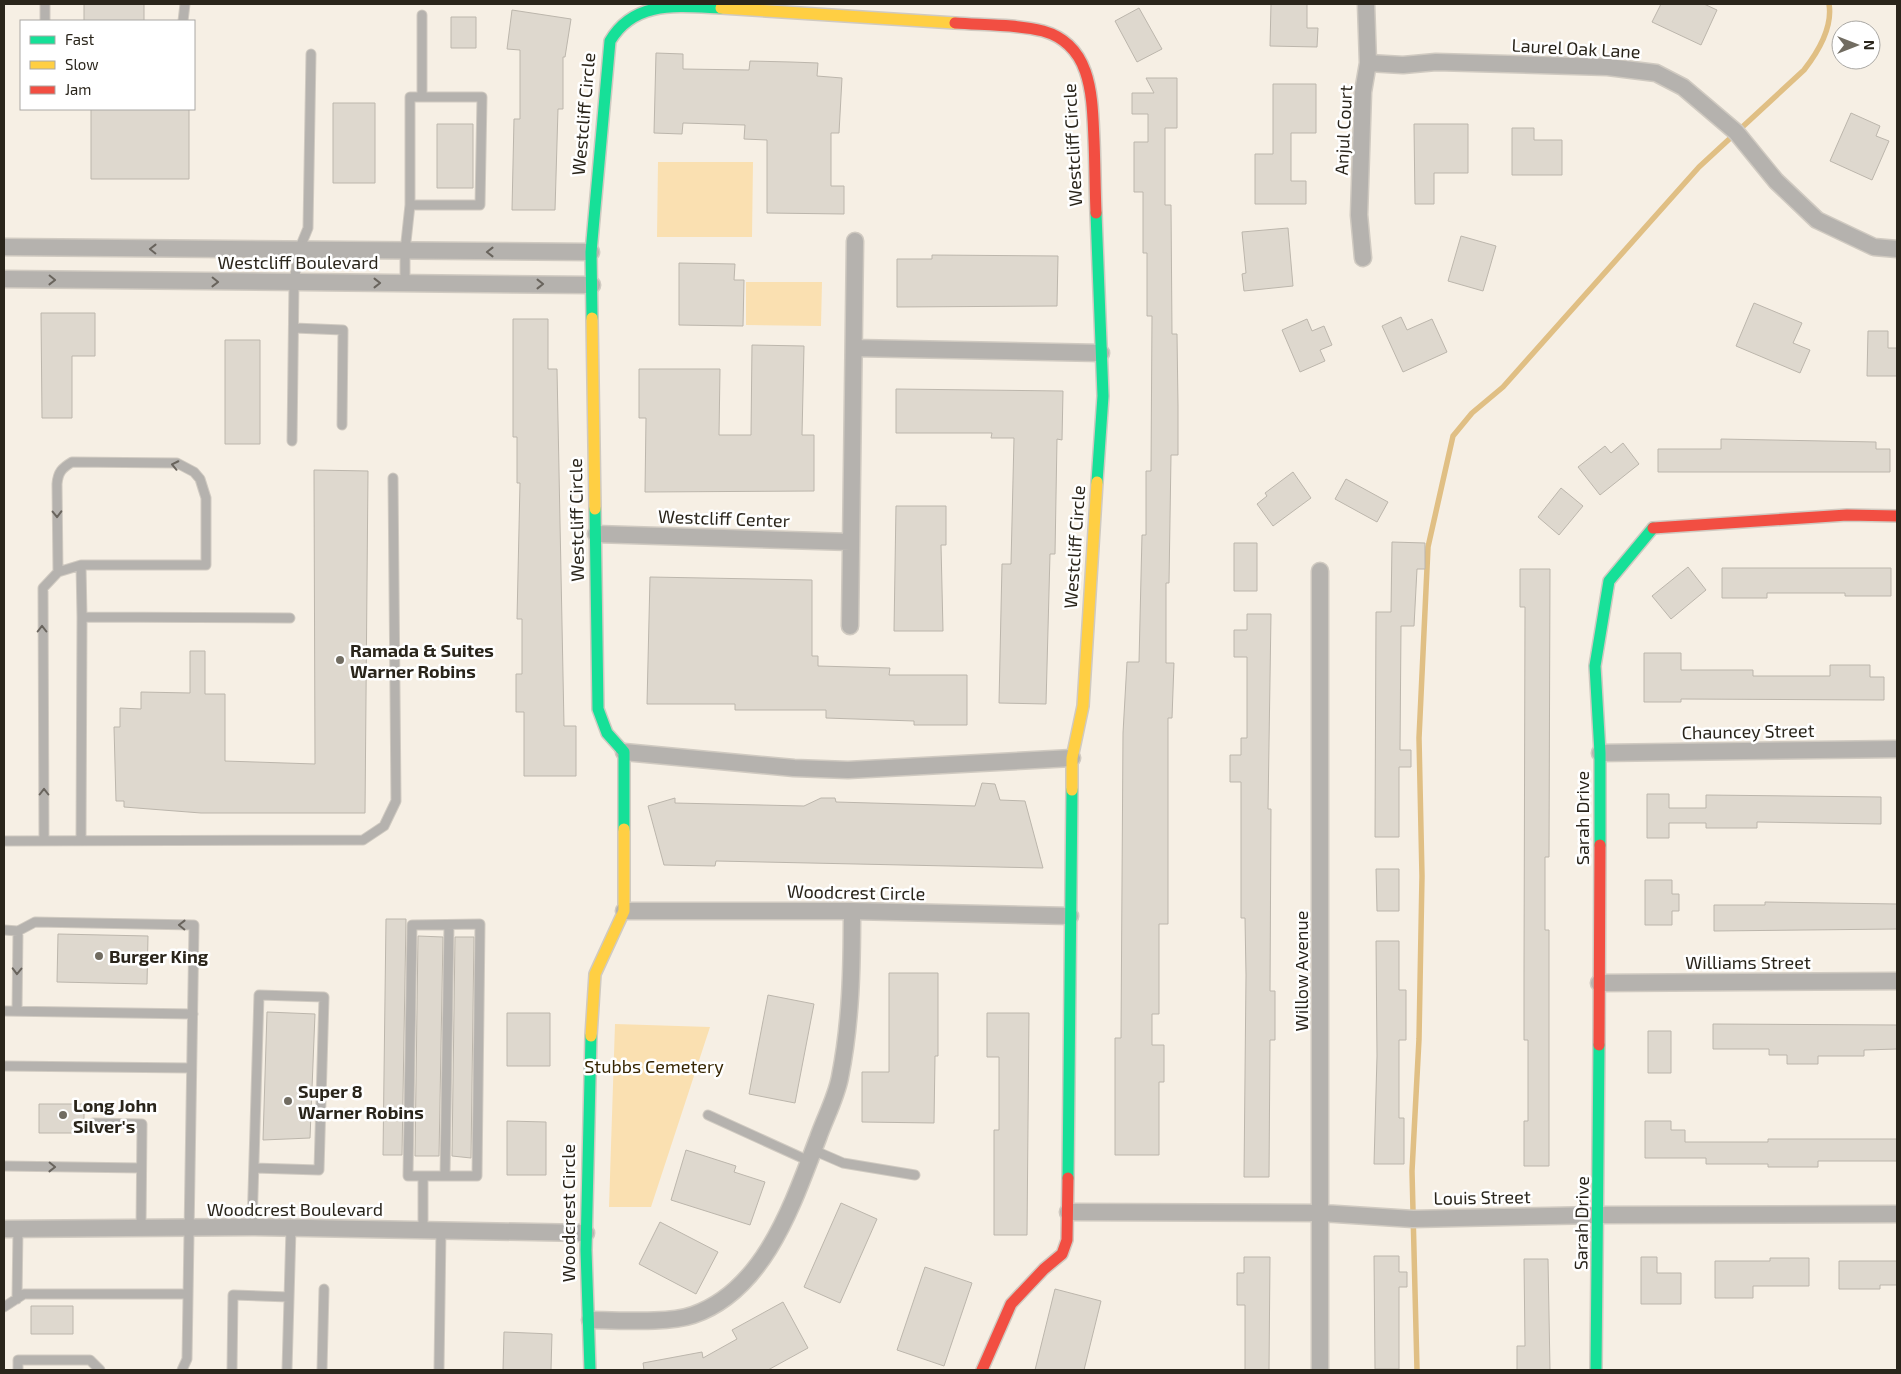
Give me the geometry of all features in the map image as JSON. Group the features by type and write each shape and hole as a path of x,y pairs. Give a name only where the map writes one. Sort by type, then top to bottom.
{"street":[{"name":"Anjul Court","path":"1362,258 1359,196 1362,92 1368,64 1366,4"},
{"name":"Westcliff Circle","path":"624,752 611,741 600,722 591,252 610,41 616,26 627,15 644,6 857,15 1049,33 1074,50 1087,69 1092,93 1103,396 1083,706 1072,758 1070,916"},
{"name":"Laurel Oak Lane","path":"1368,64 1403,65 1436,62 1608,67 1656,73 1683,87 1736,132 1776,181 1817,220 1874,247 1897,250"},
{"path":"850,626 855,241"},
{"name":"Westcliff Boulevard","path":"4,247 591,252"},
{"name":"Westcliff Boulevard","path":"4,279 592,285"},
{"path":"854,348 1100,353"},
{"name":"Sarah Drive","path":"1596,1370 1599,1215 1600,753 1595,666 1609,581 1652,528 1847,516 1897,516"},
{"name":"Westcliff Center","path":"596,534 851,542"},
{"name":"Willow Avenue","path":"1320,571 1320,1370"},
{"name":"Chauncey Street","path":"1600,753 1897,749"},
{"path":"624,911 624,752 794,768 848,770 1072,758"},
{"name":"Woodcrest Circle","path":"590,1370 586,1233 592,1008 595,974 624,911 852,911 1070,916"},
{"path":"590,1320 654,1320 692,1316 722,1301 748,1276 772,1244 787,1215 840,1080 847,1035 851,989 852,911"},
{"path":"982,1370 1012,1304 1044,1269 1062,1254 1067,1240 1070,916"},
{"name":"Williams Street","path":"1599,983 1897,981"},
{"name":"Louis Street","path":"1068,1212 1321,1213 1414,1219 1599,1215 1897,1214"},
{"name":"Woodcrest Boulevard","path":"11,1230 252,1227 586,1233"}],"lane":[{"path":"45,4 45,20"},
{"path":"183,20 185,4"},
{"path":"422,15 422,98"},
{"path":"292,441 294,282 299,250 308,228 312,54"},
{"path":"405,283 405,251 410,205 410,98 482,97 480,205 410,205"},
{"path":"294,328 343,330 342,425"},
{"path":"44,841 43,588 58,572 81,565 206,565 206,498 200,479 194,472 177,464 72,462 58,474 58,572"},
{"path":"4,841 363,840 384,826 396,801 393,478"},
{"path":"81,565 81,840"},
{"path":"82,617 290,618"},
{"path":"4,930 18,930 35,922 194,925 187,1359 182,1370"},
{"path":"480,924 477,1176 408,1176 412,925 449,925 480,924"},
{"path":"445,1176 449,925"},
{"path":"17,1011 18,930"},
{"path":"252,1227 259,995 324,997 319,1170 254,1168"},
{"path":"4,1011 193,1014"},
{"path":"4,1066 191,1068"},
{"path":"708,1115 811,1155 844,1163 915,1175"},
{"path":"93,1123 142,1124 141,1228"},
{"path":"4,1166 141,1168"},
{"path":"423,1176 423,1230"},
{"path":"287,1370 291,1228"},
{"path":"11,1230 17,1299"},
{"path":"439,1370 441,1230"},
{"path":"322,1370 324,1289"},
{"path":"4,1307 24,1294 187,1294"},
{"path":"232,1370 234,1296 289,1296"},
{"path":"18,1370 18,1360 90,1360 100,1370"}],"green space":[{"path":"658,162 753,162 752,237 657,237"},
{"path":"746,282 822,282 821,326 746,325"},
{"name":"Stubbs Cemetery","path":"615,1024 710,1027 651,1207 609,1207"}],"building":[{"path":"84,4 144,4 144,20 84,20"},
{"path":"1271,4 1307,4 1307,28 1318,28 1317,47 1270,46"},
{"path":"1661,4 1704,4 1717,10 1701,45 1652,22"},
{"path":"1139,8 1162,49 1137,62 1115,21"},
{"path":"512,10 571,19 565,57 563,57 563,109 558,109 555,210 512,210 514,119 520,119 520,50 507,49"},
{"path":"451,17 476,17 476,48 451,48"},
{"path":"656,53 683,54 683,69 749,70 750,61 818,63 817,76 842,78 839,133 831,133 831,186 844,186 844,214 767,213 767,140 744,139 745,125 683,123 682,134 654,133"},
{"path":"1146,78 1177,78 1177,128 1165,128 1165,205 1171,205 1172,334 1177,334 1178,406 1178,455 1171,455 1169,583 1166,583 1166,663 1174,663 1172,718 1168,718 1168,924 1159,924 1159,1014 1152,1014 1152,1045 1164,1045 1164,1082 1159,1082 1159,1155 1115,1155 1115,1038 1121,1038 1123,733 1127,662 1139,662 1142,535 1146,535 1146,471 1151,471 1152,316 1147,316 1147,253 1143,253 1143,192 1134,192 1134,142 1148,142 1148,114 1132,114 1132,93 1154,93"},
{"path":"1273,84 1316,84 1316,133 1291,133 1291,181 1306,181 1306,204 1255,204 1255,154 1273,154"},
{"path":"333,103 375,103 375,183 333,183"},
{"path":"91,110 189,110 189,179 91,179"},
{"path":"1851,113 1880,126 1876,136 1889,141 1872,180 1830,161"},
{"path":"437,124 473,124 473,188 437,188"},
{"path":"1414,124 1468,124 1468,173 1434,173 1434,204 1415,204"},
{"path":"1512,128 1534,128 1534,140 1562,140 1562,175 1512,175"},
{"path":"1288,228 1293,286 1244,291 1242,274 1246,273 1242,232"},
{"path":"1461,236 1496,246 1483,291 1448,281"},
{"path":"932,255 1058,256 1057,306 897,307 897,259 932,259"},
{"path":"679,263 735,264 734,280 744,280 743,326 679,325"},
{"path":"1754,303 1802,323 1793,343 1810,350 1800,373 1736,346"},
{"path":"41,313 95,313 95,356 72,356 72,418 42,418"},
{"path":"1401,317 1407,330 1432,319 1447,352 1403,372 1382,326"},
{"path":"513,319 548,319 548,369 557,369 564,726 576,726 576,776 524,776 524,712 516,712 516,674 522,674 522,619 517,619 520,483 517,483 517,437 513,437"},
{"path":"1307,319 1312,331 1324,326 1332,345 1320,350 1325,361 1300,372 1282,330"},
{"path":"1868,331 1888,331 1888,348 1897,348 1897,376 1867,376"},
{"path":"225,340 260,340 260,444 225,444"},
{"path":"752,345 804,346 802,435 814,435 814,491 645,492 646,418 639,418 639,369 720,369 719,435 751,435"},
{"path":"896,389 1063,391 1062,440 1057,439 1055,554 1050,554 1046,704 999,703 1002,564 1011,564 1014,438 991,438 992,433 896,433"},
{"path":"1721,439 1876,442 1876,449 1890,449 1890,472 1658,472 1658,449 1721,449"},
{"path":"1623,443 1639,464 1600,495 1578,467 1605,446 1611,453"},
{"name":"Ramada & Suites Warner Robins","path":"314,470 368,471 365,813 201,813 124,807 124,801 116,801 114,727 120,727 120,708 141,709 141,692 190,693 190,651 205,651 205,694 225,694 225,761 315,764"},
{"path":"1293,472 1311,498 1273,526 1257,504 1267,496 1265,493"},
{"path":"1346,479 1388,502 1377,522 1335,499"},
{"path":"1561,488 1583,506 1559,535 1538,517"},
{"path":"896,506 946,506 946,545 941,545 943,631 894,631"},
{"path":"1392,542 1425,543 1425,569 1417,569 1414,626 1401,626 1400,750 1411,750 1411,767 1399,767 1399,837 1375,837 1376,612 1391,612"},
{"path":"1234,543 1257,543 1257,591 1234,591"},
{"path":"1688,567 1706,590 1671,619 1652,596"},
{"path":"1722,568 1891,568 1891,596 1845,596 1845,593 1767,593 1767,598 1722,598"},
{"path":"1520,569 1550,569 1549,857 1545,857 1545,930 1549,930 1549,1166 1524,1166 1524,1121 1528,1121 1528,1040 1524,1040 1525,607 1520,607"},
{"path":"650,577 812,580 812,656 818,656 818,666 890,668 889,675 967,675 967,725 914,725 914,721 826,718 826,710 735,710 735,704 647,704"},
{"path":"1247,614 1271,614 1268,809 1271,809 1270,991 1275,991 1275,1040 1270,1040 1269,1177 1244,1177 1246,975 1245,918 1241,918 1241,782 1230,782 1230,755 1241,755 1241,738 1247,738 1247,657 1234,657 1234,630 1247,630"},
{"path":"1644,653 1681,653 1681,670 1753,670 1753,676 1830,676 1830,665 1870,665 1870,677 1884,677 1884,700 1681,699 1681,702 1644,702"},
{"path":"982,783 995,784 1000,800 1025,801 1043,868 716,861 715,866 664,865 648,806 675,798 675,803 804,806 821,798 835,798 836,802 975,806"},
{"path":"1647,794 1669,794 1669,808 1706,808 1706,795 1881,797 1881,824 1757,822 1757,828 1706,828 1706,823 1669,823 1669,838 1647,838"},
{"path":"1376,869 1399,869 1399,911 1377,911"},
{"path":"1645,880 1672,880 1672,894 1679,894 1679,911 1672,911 1672,925 1645,925"},
{"path":"1765,902 1897,904 1897,929 1714,931 1714,905 1765,905"},
{"path":"386,919 406,919 402,1155 383,1155"},
{"path":"58,934 148,936 147,984 57,982"},
{"path":"418,936 443,937 439,1156 415,1156"},
{"path":"455,937 474,937 471,1158 452,1156"},
{"path":"1376,941 1399,941 1399,990 1406,990 1406,1040 1399,1040 1399,1118 1404,1118 1404,1164 1374,1164 1377,1056"},
{"path":"889,973 938,973 938,1056 935,1056 934,1123 862,1122 862,1072 889,1072"},
{"path":"768,995 814,1004 795,1103 749,1094"},
{"name":"Super 8 Warner Robins","path":"267,1012 315,1014 310,1138 263,1140"},
{"path":"507,1013 550,1013 550,1066 507,1066"},
{"path":"987,1013 1029,1013 1027,1235 994,1235 994,1130 999,1130 999,1057 987,1057"},
{"path":"1713,1024 1897,1025 1897,1049 1864,1050 1864,1056 1818,1056 1818,1064 1787,1064 1787,1055 1769,1055 1769,1049 1713,1049"},
{"path":"1648,1031 1671,1031 1671,1073 1648,1073"},
{"path":"39,1104 84,1104 84,1133 39,1133"},
{"path":"507,1121 546,1122 546,1175 507,1175"},
{"path":"1645,1121 1671,1121 1671,1130 1685,1130 1685,1142 1768,1142 1768,1139 1897,1139 1897,1161 1818,1161 1818,1167 1768,1167 1768,1164 1706,1164 1706,1158 1645,1158"},
{"path":"686,1150 736,1166 734,1172 765,1182 750,1225 671,1200"},
{"path":"841,1203 877,1219 840,1303 804,1287"},
{"path":"660,1222 718,1252 696,1294 639,1264"},
{"path":"1374,1256 1399,1256 1399,1272 1407,1272 1407,1287 1399,1287 1399,1369 1375,1369"},
{"path":"1244,1257 1270,1257 1269,1370 1245,1370 1245,1305 1237,1305 1237,1273 1244,1273"},
{"path":"1641,1257 1657,1257 1657,1273 1681,1273 1681,1304 1641,1304"},
{"path":"1770,1258 1809,1258 1809,1286 1753,1286 1753,1298 1715,1298 1715,1261 1770,1261"},
{"path":"1524,1259 1548,1259 1550,1370 1517,1370 1517,1346 1525,1346"},
{"path":"1839,1261 1897,1261 1897,1285 1880,1285 1880,1289 1839,1289"},
{"path":"925,1267 972,1283 944,1366 897,1350"},
{"path":"1055,1289 1101,1301 1084,1370 1035,1370"},
{"path":"783,1302 808,1348 768,1370 644,1370 643,1363 702,1352 703,1358 737,1339 732,1330"},
{"path":"31,1306 73,1306 73,1334 31,1334"},
{"path":"504,1332 552,1334 551,1370 503,1370"}],"waterway":[{"path":"1417,1370 1412,1171 1419,1039 1422,876 1419,738 1428,547 1453,436 1472,413 1503,387 1699,167 1804,70 1819,48 1827,31 1830,13 1829,4"}],"traffic: fast":[{"path":"592,318 591,252 610,41 631,18 644,12 658,8 673,7 721,8"},
{"path":"1096,213 1103,396 1097,482"},
{"path":"595,509 598,709 607,733 624,752 624,829"},
{"path":"1600,845 1600,753 1595,666 1609,581 1653,528"},
{"path":"1068,1178 1072,790"},
{"path":"590,1370 586,1250 591,1036"},
{"path":"1596,1370 1599,1045"}],"traffic: slow":[{"path":"721,8 955,23"},
{"path":"592,318 595,509"},
{"path":"1072,790 1072,758 1083,706 1097,482"},
{"path":"591,1036 595,974 624,911 624,829"}],"traffic: jam":[{"path":"955,23 1010,26 1043,31 1059,38 1072,48 1081,61 1090,91 1096,213"},
{"path":"1653,528 1847,515 1897,516"},
{"path":"1599,1045 1600,845"},
{"path":"982,1370 1011,1304 1044,1269 1062,1254 1067,1240 1068,1178"}],"place":[{"name":"Ramada & Suites Warner Robins","path":"340,660"},
{"name":"Burger King","path":"99,956"},
{"name":"Super 8 Warner Robins","path":"288,1101"},
{"name":"Long John Silver's","path":"63,1115"}]}
